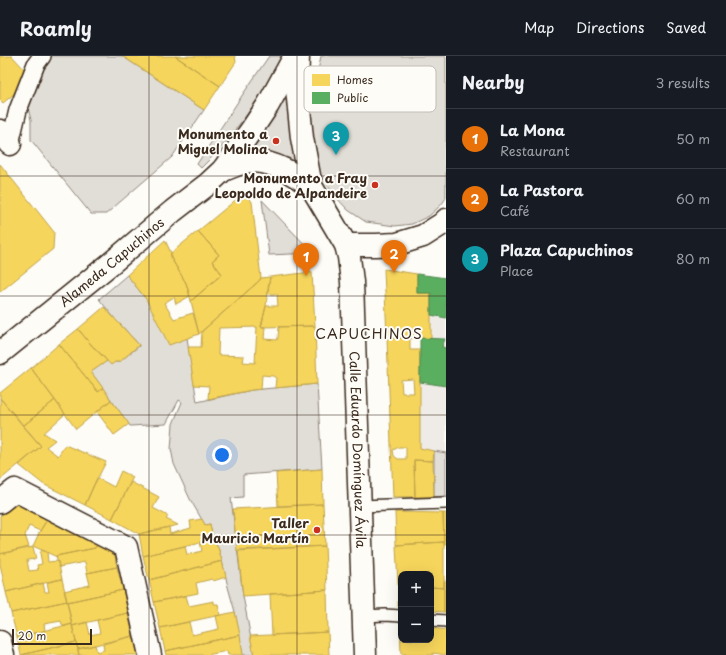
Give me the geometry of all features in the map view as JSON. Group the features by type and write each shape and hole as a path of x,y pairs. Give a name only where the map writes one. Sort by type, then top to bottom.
{"main road":[{"path":"223,170 268,105 295,56"},
{"path":"298,56 297,89 301,131 311,186"},
{"path":"223,170 253,161 272,164 295,175 311,186"},
{"name":"Alameda Capuchinos","path":"0,353 208,184 223,170"},
{"name":"Calle Eduardo Domínguez Ávila","path":"311,186 346,245 352,282 365,655"},
{"path":"346,245 397,244 423,236 446,220"},
{"path":"7,496 126,547 150,655"},
{"path":"0,642 3,655"}],"street":[{"path":"5,138 36,64 42,56"}],"lane":[{"path":"360,506 446,504"},
{"path":"364,616 398,616"},
{"path":"434,620 446,621"}],"shaded area":[{"path":"49,56 122,56 204,110 172,157 106,214 91,214 31,140 31,120 28,108 41,67"},
{"path":"269,56 281,56 281,63 245,117 220,149 201,168 197,164"},
{"path":"321,56 446,56 446,198 429,216 412,224 395,226 366,222 348,210 334,195 318,170 311,117 311,112 436,112 436,66 319,66"},
{"path":"284,100 287,100 297,162 295,163 245,149"},
{"path":"262,200 313,253 269,255"},
{"path":"127,275 146,299 187,338 197,402 252,390 317,384 322,469 243,475 243,497 231,498 243,596 254,655 243,655 235,612 222,561 218,547 213,539 210,524 205,525 190,499 174,464 171,449 173,424 182,402 179,400 166,424 130,426 91,372 108,360 119,362 139,346 99,299"},
{"path":"446,278 446,453 420,448 420,338 431,338 431,294"},
{"path":"434,451 446,453 446,496 434,497"}],"building: Homes":[{"path":"0,56 12,56 26,71 14,94 3,103 0,100"},
{"path":"122,56 175,56 220,86 204,110"},
{"path":"175,56 235,56 236,62 220,86"},
{"path":"0,164 54,232 53,249 0,292"},
{"path":"244,196 252,202 261,278 199,334 191,301 222,274 212,261 219,255 198,231 238,198"},
{"path":"198,231 219,255 212,261 222,274 191,301 186,283 171,258 171,253"},
{"path":"165,240 171,253 171,258 186,283 190,296 176,304 174,297 164,303 174,319 193,313 199,334 169,345 146,299 127,275"},
{"path":"384,269 417,274 417,293 431,293 431,339 387,338"},
{"path":"312,272 315,326 261,327 266,306 278,306 277,294 267,294 270,277"},
{"path":"270,277 266,306 261,327 265,327 264,339 277,340 279,327 315,326 317,384 275,388 276,378 273,376 262,375 261,389 208,399 209,386 194,385 188,347 201,347 202,331 261,278","holes":["257,327 255,363 243,362 244,356 218,355 219,328"]},
{"path":"104,307 139,345 122,360 111,365 78,329"},
{"path":"78,329 107,361 91,372 103,388 98,392 59,344"},
{"path":"387,338 410,338 410,350 420,350 420,448 434,451 433,461 414,460 415,497 393,497","holes":["413,379 414,393 402,393 401,380","399,447 406,447 406,459 398,459 394,456 393,450"]},
{"path":"59,344 98,392 103,388 111,400 76,429 31,368"},
{"path":"31,368 55,400 23,426 0,398 0,393"},
{"path":"0,398 41,446 0,480"},
{"path":"55,400 65,414 44,433 55,440 46,447 58,456 65,445 106,462 85,505 43,484 19,465 41,446 23,426"},
{"path":"111,400 129,424 114,435 97,412"},
{"path":"414,460 433,461 434,497 415,497"},
{"path":"322,469 323,504 278,506 276,473"},
{"path":"121,471 133,477 112,519 85,505 97,478 114,487"},
{"path":"131,482 159,497 153,508 168,516 166,519 178,525 139,534 112,519"},
{"path":"17,502 48,518 40,531 29,526 25,535 29,547 0,554 0,516"},
{"path":"323,504 325,546 237,551 233,509"},
{"path":"395,512 443,513 444,542 396,545"},
{"path":"443,513 446,513 446,544 444,544"},
{"path":"48,518 99,543 95,548 56,556 57,557 33,546"},
{"path":"202,519 205,525 210,524 213,539 143,556 139,534 169,527 170,534 191,528 190,521"},
{"path":"213,539 218,547 222,561 149,580 143,556 185,546 187,555 202,551 200,542"},
{"path":"444,542 444,588 434,587 434,571 398,571 398,586 396,545"},
{"path":"99,543 114,551 117,567 87,573 85,562 59,567 56,556 95,548"},
{"path":"325,546 327,590 243,596 238,550"},
{"path":"33,547 36,559 27,560 29,571 38,570 37,565 42,564 40,553 42,550 47,552 48,562 58,561 62,579 6,592 0,564 0,554"},
{"path":"222,561 226,577 213,581 212,579 196,583 198,593 154,602 149,580"},
{"path":"117,567 123,590 67,602 64,591 90,585 87,573"},
{"path":"62,579 67,601 11,613 6,592 43,583 45,592 49,592 47,582"},
{"path":"444,581 446,581 446,613 444,612"},
{"path":"434,587 444,588 444,612 434,611"},
{"path":"123,590 128,613 72,626 67,602"},
{"path":"327,590 328,632 272,635 270,594"},
{"path":"186,596 189,606 214,601 214,604 218,604 220,615 160,628 154,602"},
{"path":"67,601 72,624 63,627 61,621 44,624 45,631 17,637 11,613"},
{"path":"235,612 240,635 165,651 160,628 189,622 192,635 219,629 216,616"},
{"path":"128,613 133,636 78,649 72,626 87,622 90,635 100,633 97,620"},
{"path":"72,624 76,642 21,655 17,637"},
{"path":"434,628 446,630 446,655 433,653 433,655 401,654 401,643 434,643"},
{"path":"328,632 329,655 254,655 250,636"},
{"path":"240,635 243,655 228,655 227,651 207,655 166,655 165,651"},
{"path":"133,636 138,655 79,655 78,649 95,645 97,652 104,650 103,644"},
{"path":"76,642 79,655 21,655 38,651"}],"building: Public":[{"path":"417,274 446,278 446,318 431,315 431,293 417,293"},
{"path":"420,338 445,339 442,347 446,348 446,386 420,382"}],"place":[{"name":"Monumento a Miguel Molina","path":"276,141"},
{"name":"Plaza Capuchinos","path":"336,155"},
{"name":"Monumento a Fray Leopoldo de Alpandeire","path":"375,185"},
{"name":"La Pastora","path":"394,273"},
{"name":"La Mona","path":"306,276"},
{"name":"Taller Mauricio Martín","path":"317,530"}],"district":[{"name":"CAPUCHINOS","path":"369,334"}]}
